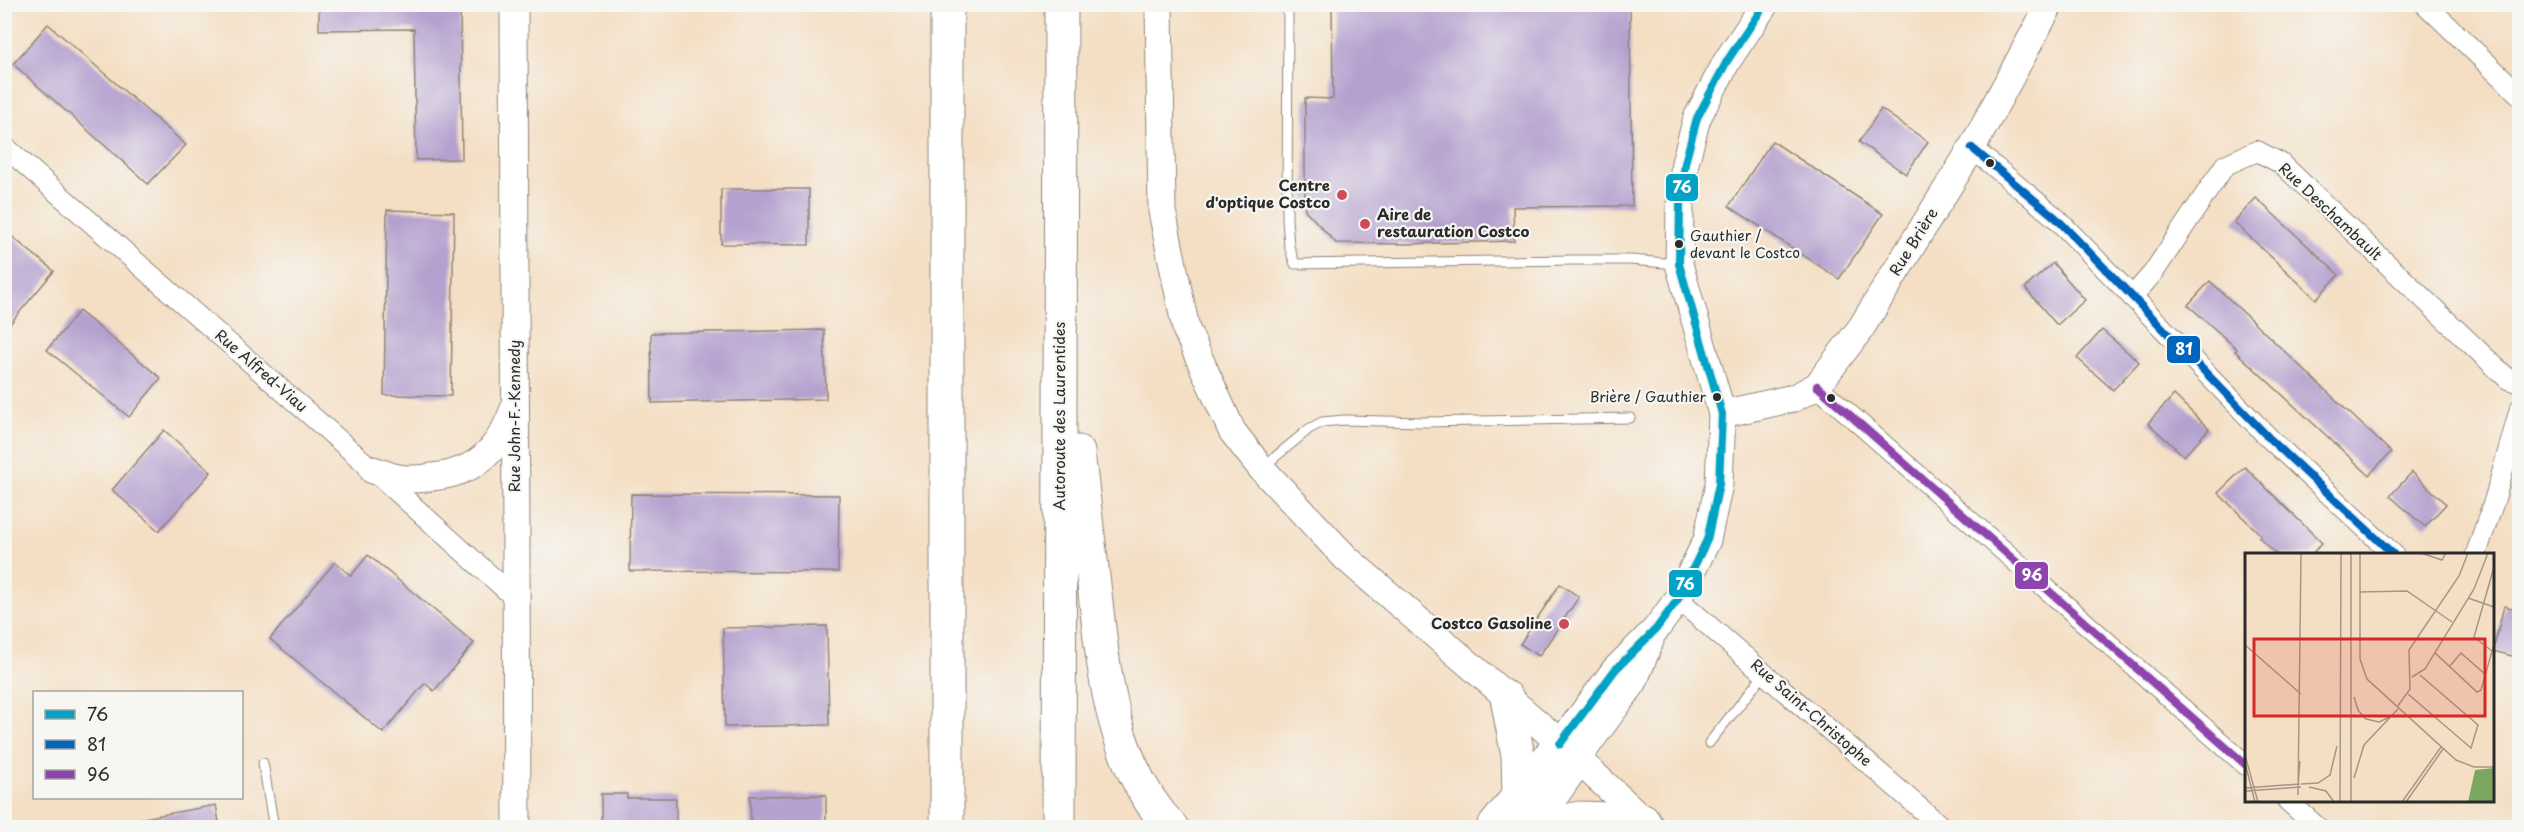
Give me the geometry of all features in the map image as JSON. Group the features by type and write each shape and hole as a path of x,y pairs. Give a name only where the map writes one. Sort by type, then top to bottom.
{"highway":[{"path":"947,4 947,828"},
{"name":"Autoroute des Laurentides","path":"1059,828 1061,4"},
{"path":"1061,302 1100,641 1108,692 1118,733 1135,773 1156,809 1172,828"},
{"path":"1507,698 1519,763 1519,795"},
{"path":"1493,828 1519,795 1569,751"},
{"path":"1531,828 1569,751"},
{"path":"1531,828 1580,818 1648,824"}],"street":[{"name":"Rue John-F.-Kennedy","path":"514,4 517,828"},
{"path":"1159,4 1162,211 1186,329 1232,431 1261,468 1346,558 1569,751 1648,824"},
{"path":"1569,751 1616,670 1656,629 1678,599 1707,540 1719,484 1722,414 1678,264 1680,206 1685,163 1697,118 1727,61 1765,4"},
{"name":"Rue Brière","path":"1722,414 1794,398 1817,386 1861,328 1972,148 2050,4"},
{"path":"2425,4 2520,95"},
{"name":"Rue Alfred-Viau","path":"4,146 515,598"},
{"path":"1972,148 2056,218 2270,440 2391,553"},
{"name":"Rue Deschambault","path":"2132,297 2153,273 2225,165 2257,151 2282,164 2508,380 2520,383"},
{"path":"1817,386 2245,763"},
{"path":"373,470 400,479 421,479 448,476 472,467 492,451 514,407"},
{"path":"2477,553 2520,410"},
{"name":"Rue Saint-Christophe","path":"1678,599 1943,828"},
{"path":"2288,802 2318,828"}],"lane":[{"path":"1288,4 1287,219 1288,246 1295,264 1587,260 1678,264"},
{"path":"1261,468 1309,429 1322,422 1630,418"},
{"path":"1708,743 1765,673"},
{"path":"263,763 274,828"}],"building":[{"path":"319,4 460,4 462,159 416,160 414,29 319,30"},
{"path":"1332,4 1630,4 1632,206 1513,207 1514,241 1336,243 1305,210 1305,98 1333,99"},
{"path":"48,24 186,145 148,184 13,64"},
{"path":"1881,109 1928,142 1906,174 1859,142"},
{"path":"1772,141 1883,214 1839,279 1729,206"},
{"path":"721,189 809,189 809,245 721,244"},
{"path":"2256,198 2339,275 2316,299 2234,222"},
{"path":"387,210 454,212 451,396 384,395"},
{"path":"4,230 54,271 4,331"},
{"path":"2053,263 2085,300 2057,325 2025,288"},
{"path":"2210,281 2391,452 2369,475 2188,305"},
{"path":"79,311 161,378 129,417 47,350"},
{"path":"824,330 826,399 652,403 651,333"},
{"path":"2102,330 2139,362 2113,390 2077,358"},
{"path":"2174,395 2209,429 2184,456 2148,423"},
{"path":"164,430 211,472 159,531 112,490"},
{"path":"2245,467 2322,543 2313,553 2275,553 2259,537 2261,535 2218,493"},
{"path":"2412,472 2446,504 2425,527 2390,496"},
{"path":"631,494 839,495 838,572 630,571"},
{"path":"368,555 474,643 434,691 425,683 383,733 270,639 335,562 351,576"},
{"path":"1560,584 1579,597 1539,656 1520,644"},
{"path":"2504,606 2520,610 2520,658 2494,651"},
{"path":"827,626 829,725 725,727 723,628"},
{"path":"601,794 627,794 627,798 676,798 676,828 601,828"},
{"path":"826,795 826,828 751,828 750,796"},
{"path":"216,805 220,828 133,828 132,820"}],"transit line":[{"name":"76","path":"1560,744 1615,670 1656,629 1678,599 1707,540 1719,484 1722,414 1679,264 1680,206 1685,163 1697,118 1727,61 1765,4"},
{"name":"81","path":"1972,148 2056,218 2270,439 2392,553"},
{"name":"96","path":"1817,386 2245,764"}],"place":[{"name":"Centre d'optique Costco","path":"1342,195"},
{"name":"Aire de restauration Costco","path":"1365,224"},
{"name":"Gauthier / devant le Costco","path":"1679,244"},
{"name":"Brière / Gauthier","path":"1717,397"},
{"name":"Costco Gasoline","path":"1564,624"}]}
